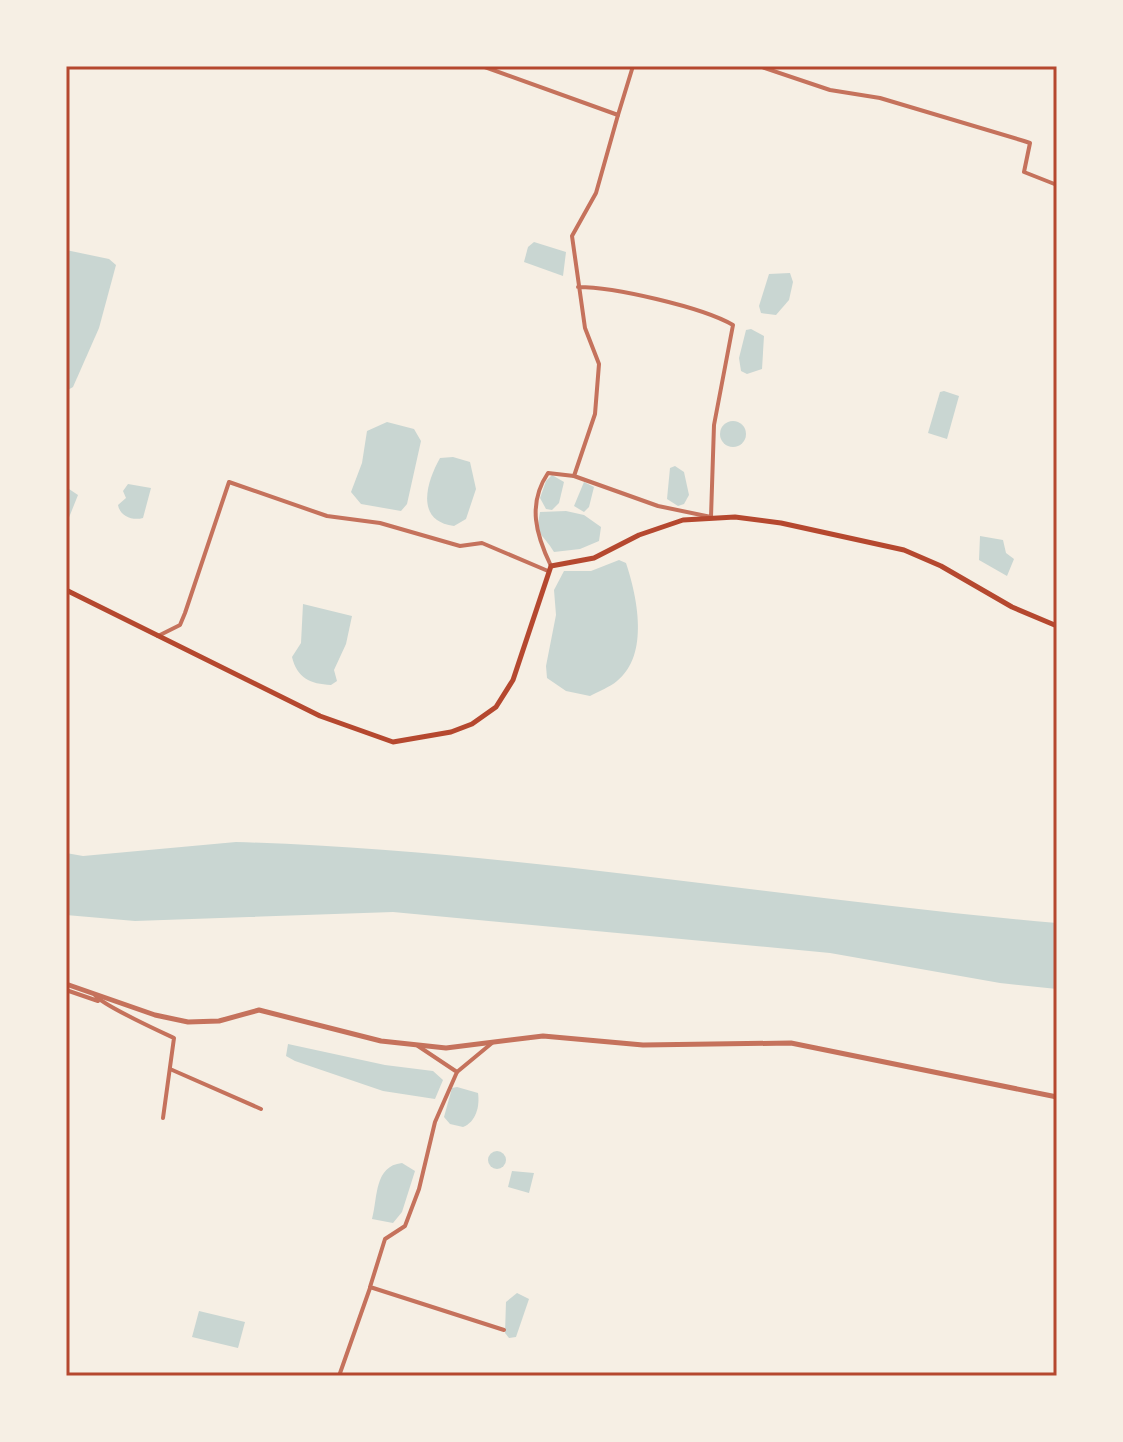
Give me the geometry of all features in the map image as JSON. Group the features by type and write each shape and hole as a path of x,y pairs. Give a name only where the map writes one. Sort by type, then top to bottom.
{"main road":[{"path":"66,590 320,716 393,742 429,738 472,724 496,707 513,680 549,569 594,558 639,535 683,520 711,517 781,523 904,550 941,566 1012,607 1057,626"}],"street":[{"path":"482,66 618,115"},
{"path":"574,476 595,414 599,364 585,328 572,236 596,193 633,66"},
{"path":"759,66 830,90 880,98 1024,141 1030,148 1024,172 1057,185"},
{"path":"549,569 534,525 541,485 548,473 574,476 658,506 711,517 714,425 733,325 675,305 596,287 578,287"},
{"path":"156,636 180,625 229,482 327,516 380,523 460,546 482,543 549,569"},
{"path":"66,987 188,1022 219,1021 259,1010 381,1041 446,1048 543,1036 643,1045 791,1043 1057,1097"},
{"path":"66,987 124,1010 174,1038 163,1118"},
{"path":"94,993 100,1002"},
{"path":"339,1376 385,1239 405,1226 419,1189 435,1122 457,1072 493,1042"},
{"path":"416,1045 457,1072"},
{"path":"170,1069 261,1109"},
{"path":"370,1287 504,1330"}],"shaded area":[{"path":"534,242 566,252 563,276 524,262 528,247"},
{"path":"66,250 109,259 116,265 99,328 73,387 66,391"},
{"path":"790,273 793,282 789,300 776,315 761,313 759,306 769,274"},
{"path":"751,329 764,336 762,369 747,374 741,371 739,358 746,330"},
{"path":"940,392 959,396 947,439 928,433"},
{"path":"733,421 742,425 746,434 742,443 733,447 724,443 720,434 724,425"},
{"path":"387,422 414,429 421,441 407,504 401,511 361,504 351,492 362,463 367,431"},
{"path":"453,457 470,462 476,489 466,519 454,526 433,517 427,500 431,478 440,458"},
{"path":"675,466 684,472 689,495 684,504 678,506 667,499 670,468"},
{"path":"552,475 564,482 559,503 552,510 546,509 540,498 546,481"},
{"path":"584,482 594,487 589,507 584,512 574,506"},
{"path":"128,484 151,488 143,518 127,517 119,509 118,505 126,498 123,491"},
{"path":"66,487 78,495 66,525"},
{"path":"566,511 584,515 601,527 599,541 580,549 554,552 539,531 540,512"},
{"path":"980,536 1003,540 1006,553 1014,559 1007,576 979,560"},
{"path":"619,560 626,563 637,608 634,656 617,681 604,689 590,696 566,691 547,678 546,666 556,615 554,590 564,571 591,571"},
{"path":"303,604 352,616 346,644 334,670 337,681 331,685 306,678 294,664 292,657 301,643"},
{"path":"236,842 339,847 545,865 1057,923 1057,989 1000,983 830,953 393,912 135,921 66,915 66,853 83,856"},
{"path":"288,1044 385,1065 433,1071 443,1080 435,1099 383,1091 295,1061 286,1056"},
{"path":"452,1088 478,1093 476,1113 463,1127 450,1124 444,1117"},
{"path":"493,1151 501,1151 506,1160 504,1167 493,1169 488,1164 488,1156"},
{"path":"402,1163 415,1171 402,1212 393,1223 372,1219 382,1176 393,1165"},
{"path":"512,1171 534,1173 529,1193 508,1187"},
{"path":"517,1293 529,1299 516,1337 509,1338 505,1333 506,1302"},
{"path":"199,1311 245,1322 238,1348 192,1337"}]}
